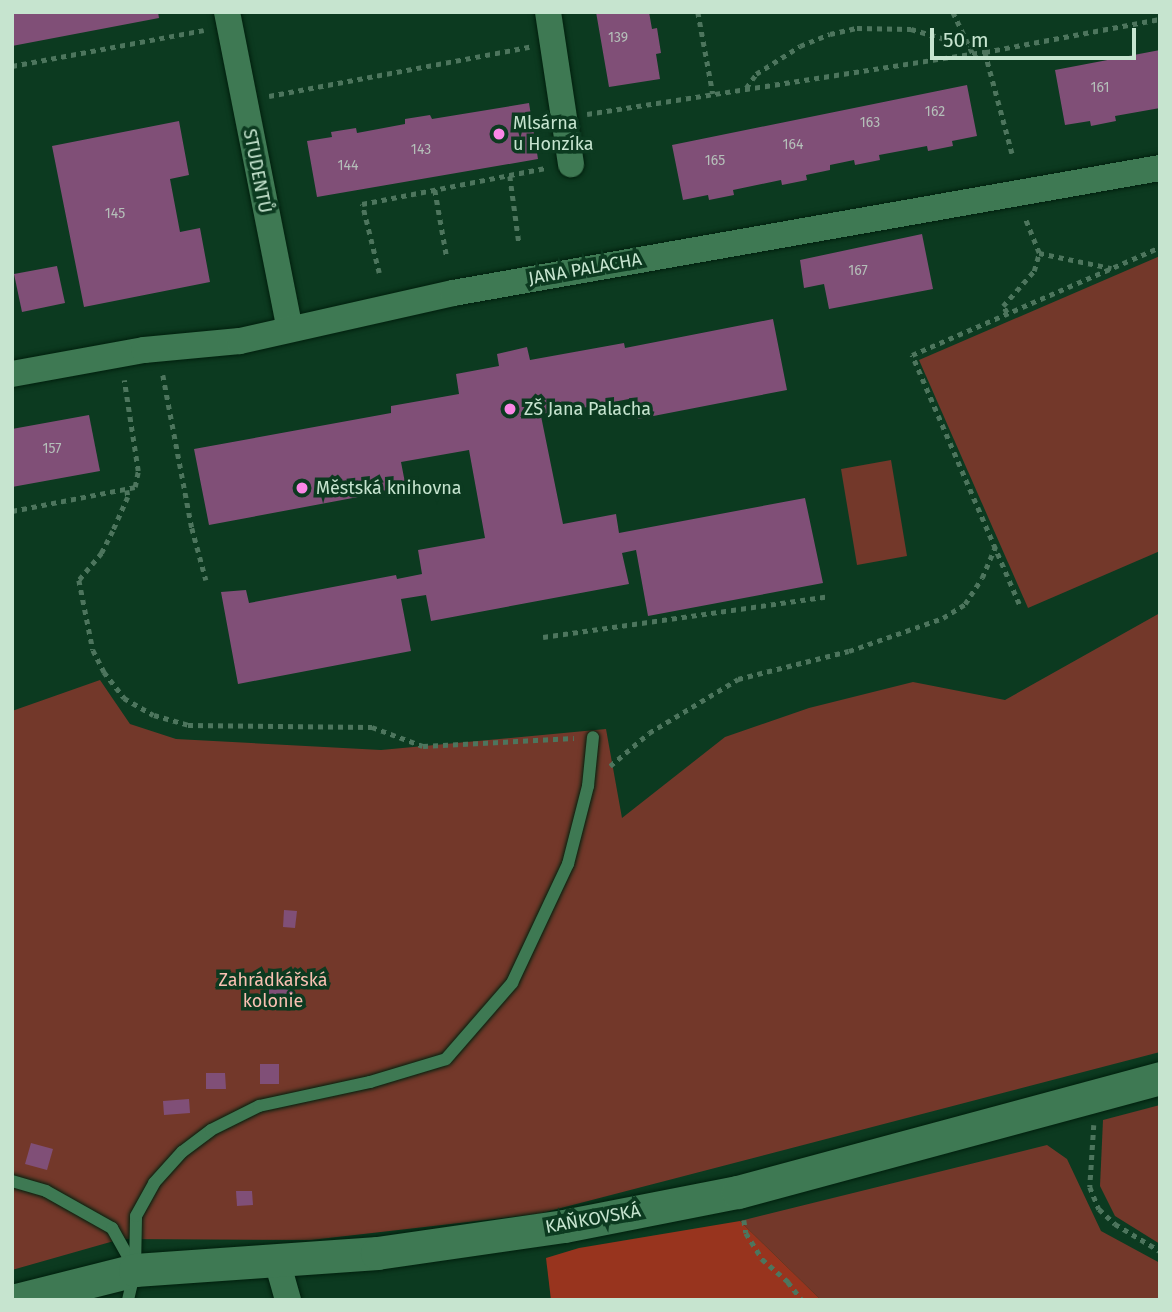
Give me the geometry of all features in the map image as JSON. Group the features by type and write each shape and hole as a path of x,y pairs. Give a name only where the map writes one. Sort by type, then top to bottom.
{"street":[{"path":"548,12 564,118 561,166"},
{"name":"STUDENTŮ","path":"221,20 290,329"},
{"name":"JANA PALACHA","path":"12,374 192,343 240,341 453,293 1160,168"},
{"name":"KAŇKOVSKÁ","path":"16,1300 132,1285 211,1262 277,1261 377,1252 564,1226 738,1192 1160,1078"},
{"path":"277,1261 288,1300"}],"lane":[{"path":"132,1285 136,1216 154,1183 182,1152 211,1130 259,1106 370,1082 446,1059 512,983 568,864 588,785 593,737"},
{"path":"12,1181 46,1191 112,1228 132,1285"}],"path":[{"path":"698,12 713,94"},
{"path":"953,12 973,54"},
{"path":"564,118 973,54 1160,19"},
{"path":"12,66 221,20"},
{"path":"744,90 756,75 800,46 830,34 857,28 911,29 969,46"},
{"path":"261,98 553,43"},
{"path":"985,52 1012,153"},
{"path":"379,273 362,204 561,166"},
{"path":"510,176 519,243"},
{"path":"435,190 447,258"},
{"path":"1007,313 1003,306 1034,271 1039,253 1023,215"},
{"path":"1019,604 912,355 1160,247"},
{"path":"1039,253 1111,268"},
{"path":"12,511 127,490 135,486 138,471 121,355"},
{"path":"162,371 192,528 206,580"},
{"path":"127,490 128,497 114,531 102,553 79,580 93,650 104,672 124,698 154,715 188,725 372,727 424,746 593,737"},
{"path":"588,785 649,733 738,679 849,651 943,618 965,604 982,578 995,547"},
{"path":"543,637 825,597"},
{"path":"1096,1097 1090,1187 1099,1209 1115,1224 1160,1251"},
{"path":"738,1192 746,1233 762,1259 788,1282 802,1300"}],"green space":[{"path":"1160,256 1160,551 1028,608 919,360"},
{"path":"891,460 907,556 857,565 841,469"},
{"name":"Zahrádkářská kolonie","path":"1160,613 1160,1052 538,1214 311,1240 121,1239 12,1270 12,711 100,680 130,724 176,739 381,750 606,729 622,818 725,737 809,708 913,682 1005,700"},
{"path":"1160,1105 1160,1244 1115,1216 1100,1186 1103,1120"},
{"path":"1047,1145 1067,1159 1101,1231 1160,1263 1160,1300 821,1300 740,1221"}],"shaded area":[{"path":"740,1221 821,1300 551,1300 546,1258 579,1248"}],"building":[{"path":"12,12 158,12 159,18 12,46"},
{"path":"596,12 649,12 652,29 657,28 661,53 656,54 660,79 609,87"},
{"path":"1160,50 1160,108 1115,116 1116,121 1091,126 1090,121 1065,125 1055,70"},
{"path":"967,85 977,136 952,141 953,146 928,151 927,146 879,155 880,160 855,165 854,160 830,165 830,170 806,175 807,180 782,185 781,180 733,190 734,195 709,200 708,195 683,200 672,145"},
{"path":"529,103 538,159 317,197 307,141 332,137 331,132 356,128 357,133 405,124 405,119 430,115 432,119"},
{"path":"179,121 189,175 170,179 180,232 200,228 210,282 84,307 52,146"},
{"path":"922,234 933,289 829,309 824,284 804,288 800,260"},
{"path":"57,266 65,303 22,312 14,274"},
{"path":"773,319 787,390 638,419 634,398 541,416 563,524 616,514 619,533 805,498 823,583 648,616 636,550 622,553 629,584 431,621 426,595 401,599 411,651 238,684 221,592 246,590 249,603 396,575 397,579 422,574 418,550 485,538 469,450 401,462 406,488 209,525 194,449 391,413 391,406 459,394 456,374 499,366 497,354 527,347 530,360 624,343 625,348"},
{"path":"89,415 100,471 12,487 12,429"},
{"path":"284,910 297,911 295,928 283,927"},
{"path":"268,977 294,979 293,995 267,994"},
{"path":"260,1064 279,1064 279,1084 260,1084"},
{"path":"206,1073 225,1073 226,1089 206,1089"},
{"path":"189,1099 190,1113 164,1115 163,1101"},
{"path":"31,1143 53,1149 47,1170 25,1164"},
{"path":"236,1191 252,1191 253,1205 237,1206"}],"place":[{"name":"Mlsárna u Honzíka","path":"499,134"},
{"name":"ZŠ Jana Palacha","path":"510,409"},
{"name":"Městská knihovna","path":"302,488"}]}
